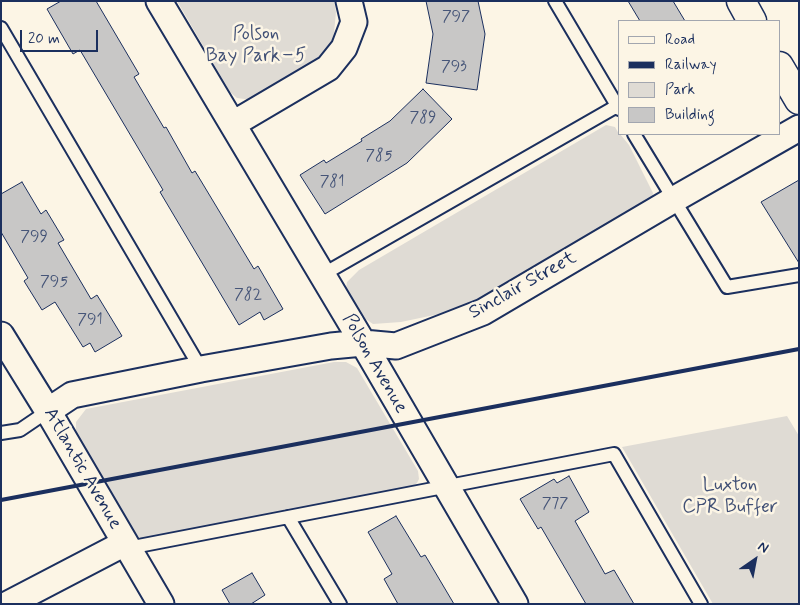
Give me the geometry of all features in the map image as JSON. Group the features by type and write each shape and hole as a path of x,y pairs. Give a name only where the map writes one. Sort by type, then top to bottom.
{"main road":[{"path":"741,1 751,20"},
{"path":"780,68 799,100"}],"street":[{"name":"Polson Avenue","path":"159,1 363,343 515,604"},
{"path":"233,124 328,68 344,48 354,22 349,1"},
{"name":"Sinclair Street","path":"48,410 72,395 201,369 331,346 363,343 396,346 483,312 799,128"},
{"name":"Atlantic Avenue","path":"1,335 48,410 161,604"},
{"path":"8,604 127,545"}],"lane":[{"path":"322,275 618,108 555,1"},
{"path":"1,28 201,369"},
{"path":"635,135 727,287 799,275"},
{"path":"1,433 20,430 48,410"},
{"path":"127,545 288,517 614,454 701,604"},
{"path":"288,517 340,604"}],"green space":[{"name":"Polson Bay Park–5","path":"177,1 334,1 336,12 334,33 329,48 314,64 252,100 237,98 230,92"},
{"path":"606,125 615,127 618,135 621,135 629,145 653,193 651,203 481,300 458,310 401,322 373,324 364,318 346,289 347,282 359,270"},
{"path":"334,362 346,362 357,368 418,471 419,479 417,483 409,489 150,540 132,533 78,439 76,422 86,409"},
{"name":"Luxton CPR Buffer","path":"787,416 799,436 799,604 713,604 622,447"}],"building":[{"path":"61,1 96,1 139,74 134,77 164,128 166,127 192,173 195,171 254,269 258,266 283,309 264,320 260,312 239,325 160,192 163,190 80,50 73,54 47,9"},
{"path":"426,1 478,1 485,34 477,90 426,83 433,34"},
{"path":"628,1 673,1 684,20 639,20"},
{"path":"423,89 452,119 407,163 325,214 300,175 324,160 326,163 362,141 361,139 390,121"},
{"path":"799,180 799,263 761,202"},
{"path":"22,182 41,214 46,210 64,240 58,243 91,299 97,295 122,336 95,352 90,343 83,347 55,302 42,310 24,281 28,278 1,232 1,194"},
{"path":"569,476 589,512 575,521 605,574 614,570 634,604 586,604 541,527 538,529 520,499 554,479 557,483"},
{"path":"396,516 421,557 425,555 454,604 398,604 384,579 392,574 368,532"},
{"path":"252,573 265,595 251,604 230,604 222,590"}],"railway":[{"path":"1,500 799,349"}]}
